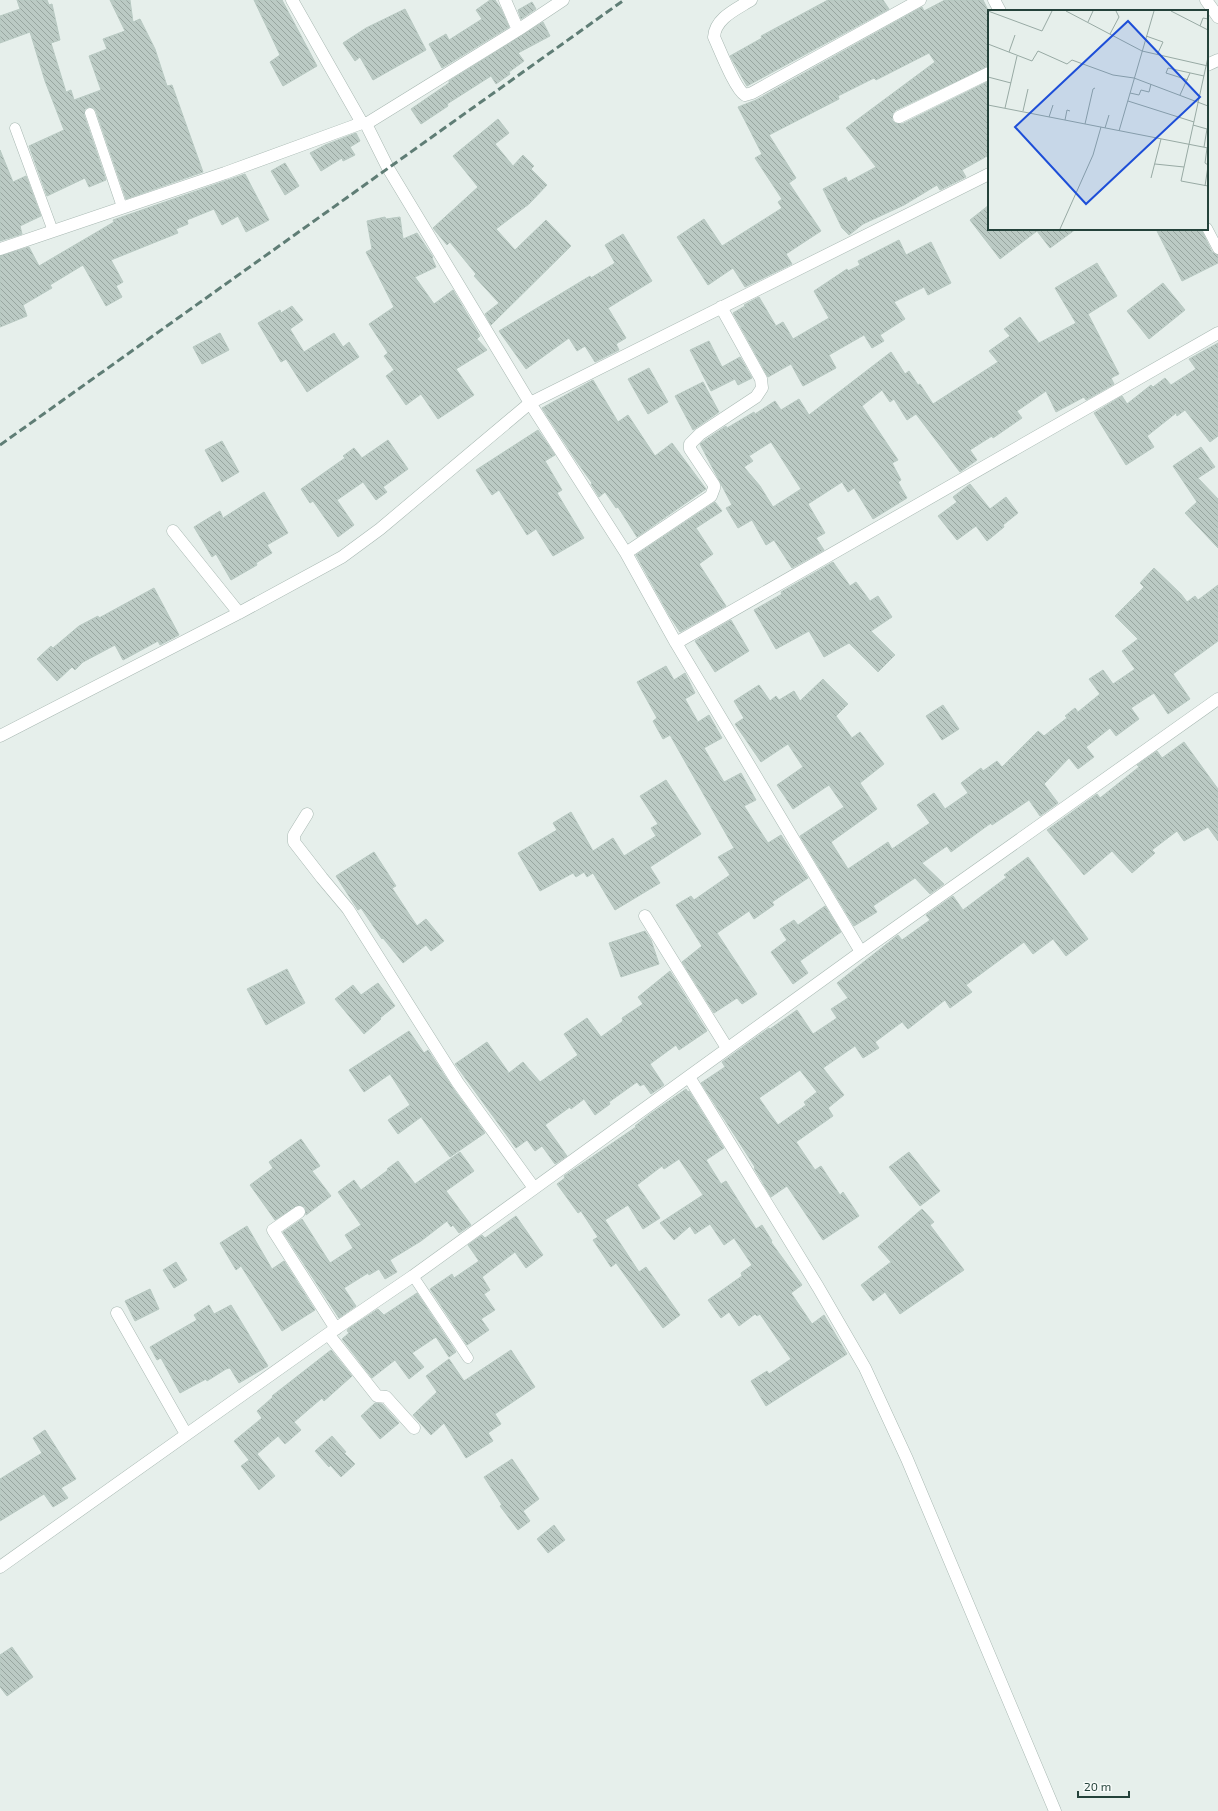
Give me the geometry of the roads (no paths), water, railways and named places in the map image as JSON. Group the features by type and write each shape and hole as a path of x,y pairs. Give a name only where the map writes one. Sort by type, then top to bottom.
{"street":[{"path":"292,0 364,123 388,168 530,403 626,553 676,643 861,952"},
{"path":"505,0 518,30"},
{"path":"0,249 225,173 364,123 518,30 563,0"},
{"path":"751,0 721,19 714,31 714,37 735,82 741,93 745,95 752,93 920,0"},
{"path":"994,0 999,10"},
{"path":"1206,0 1218,17"},
{"path":"1208,65 1218,60"},
{"path":"899,117 988,73"},
{"path":"0,736 239,613 320,570 360,545 530,403 988,174"},
{"path":"626,553 711,496 714,485 690,449 690,444 700,434 756,397 762,388 760,379 721,307"},
{"path":"676,643 1218,333"},
{"path":"173,531 239,613"},
{"path":"0,1567 332,1331 413,1276 727,1048 1218,698"},
{"path":"307,814 294,835 294,842 348,909 458,1083 534,1188"},
{"path":"645,916 727,1048"},
{"path":"689,1077 818,1287 865,1368 907,1459 1054,1811"},
{"path":"300,1212 272,1230 332,1331 377,1396 386,1397 414,1428"},
{"path":"117,1314 186,1434"}],"lane":[{"path":"90,113 122,207"},
{"path":"15,128 53,231"},
{"path":"1208,230 1218,249"},
{"path":"413,1276 468,1358"}],"railway":[{"path":"0,445 624,0"}]}
